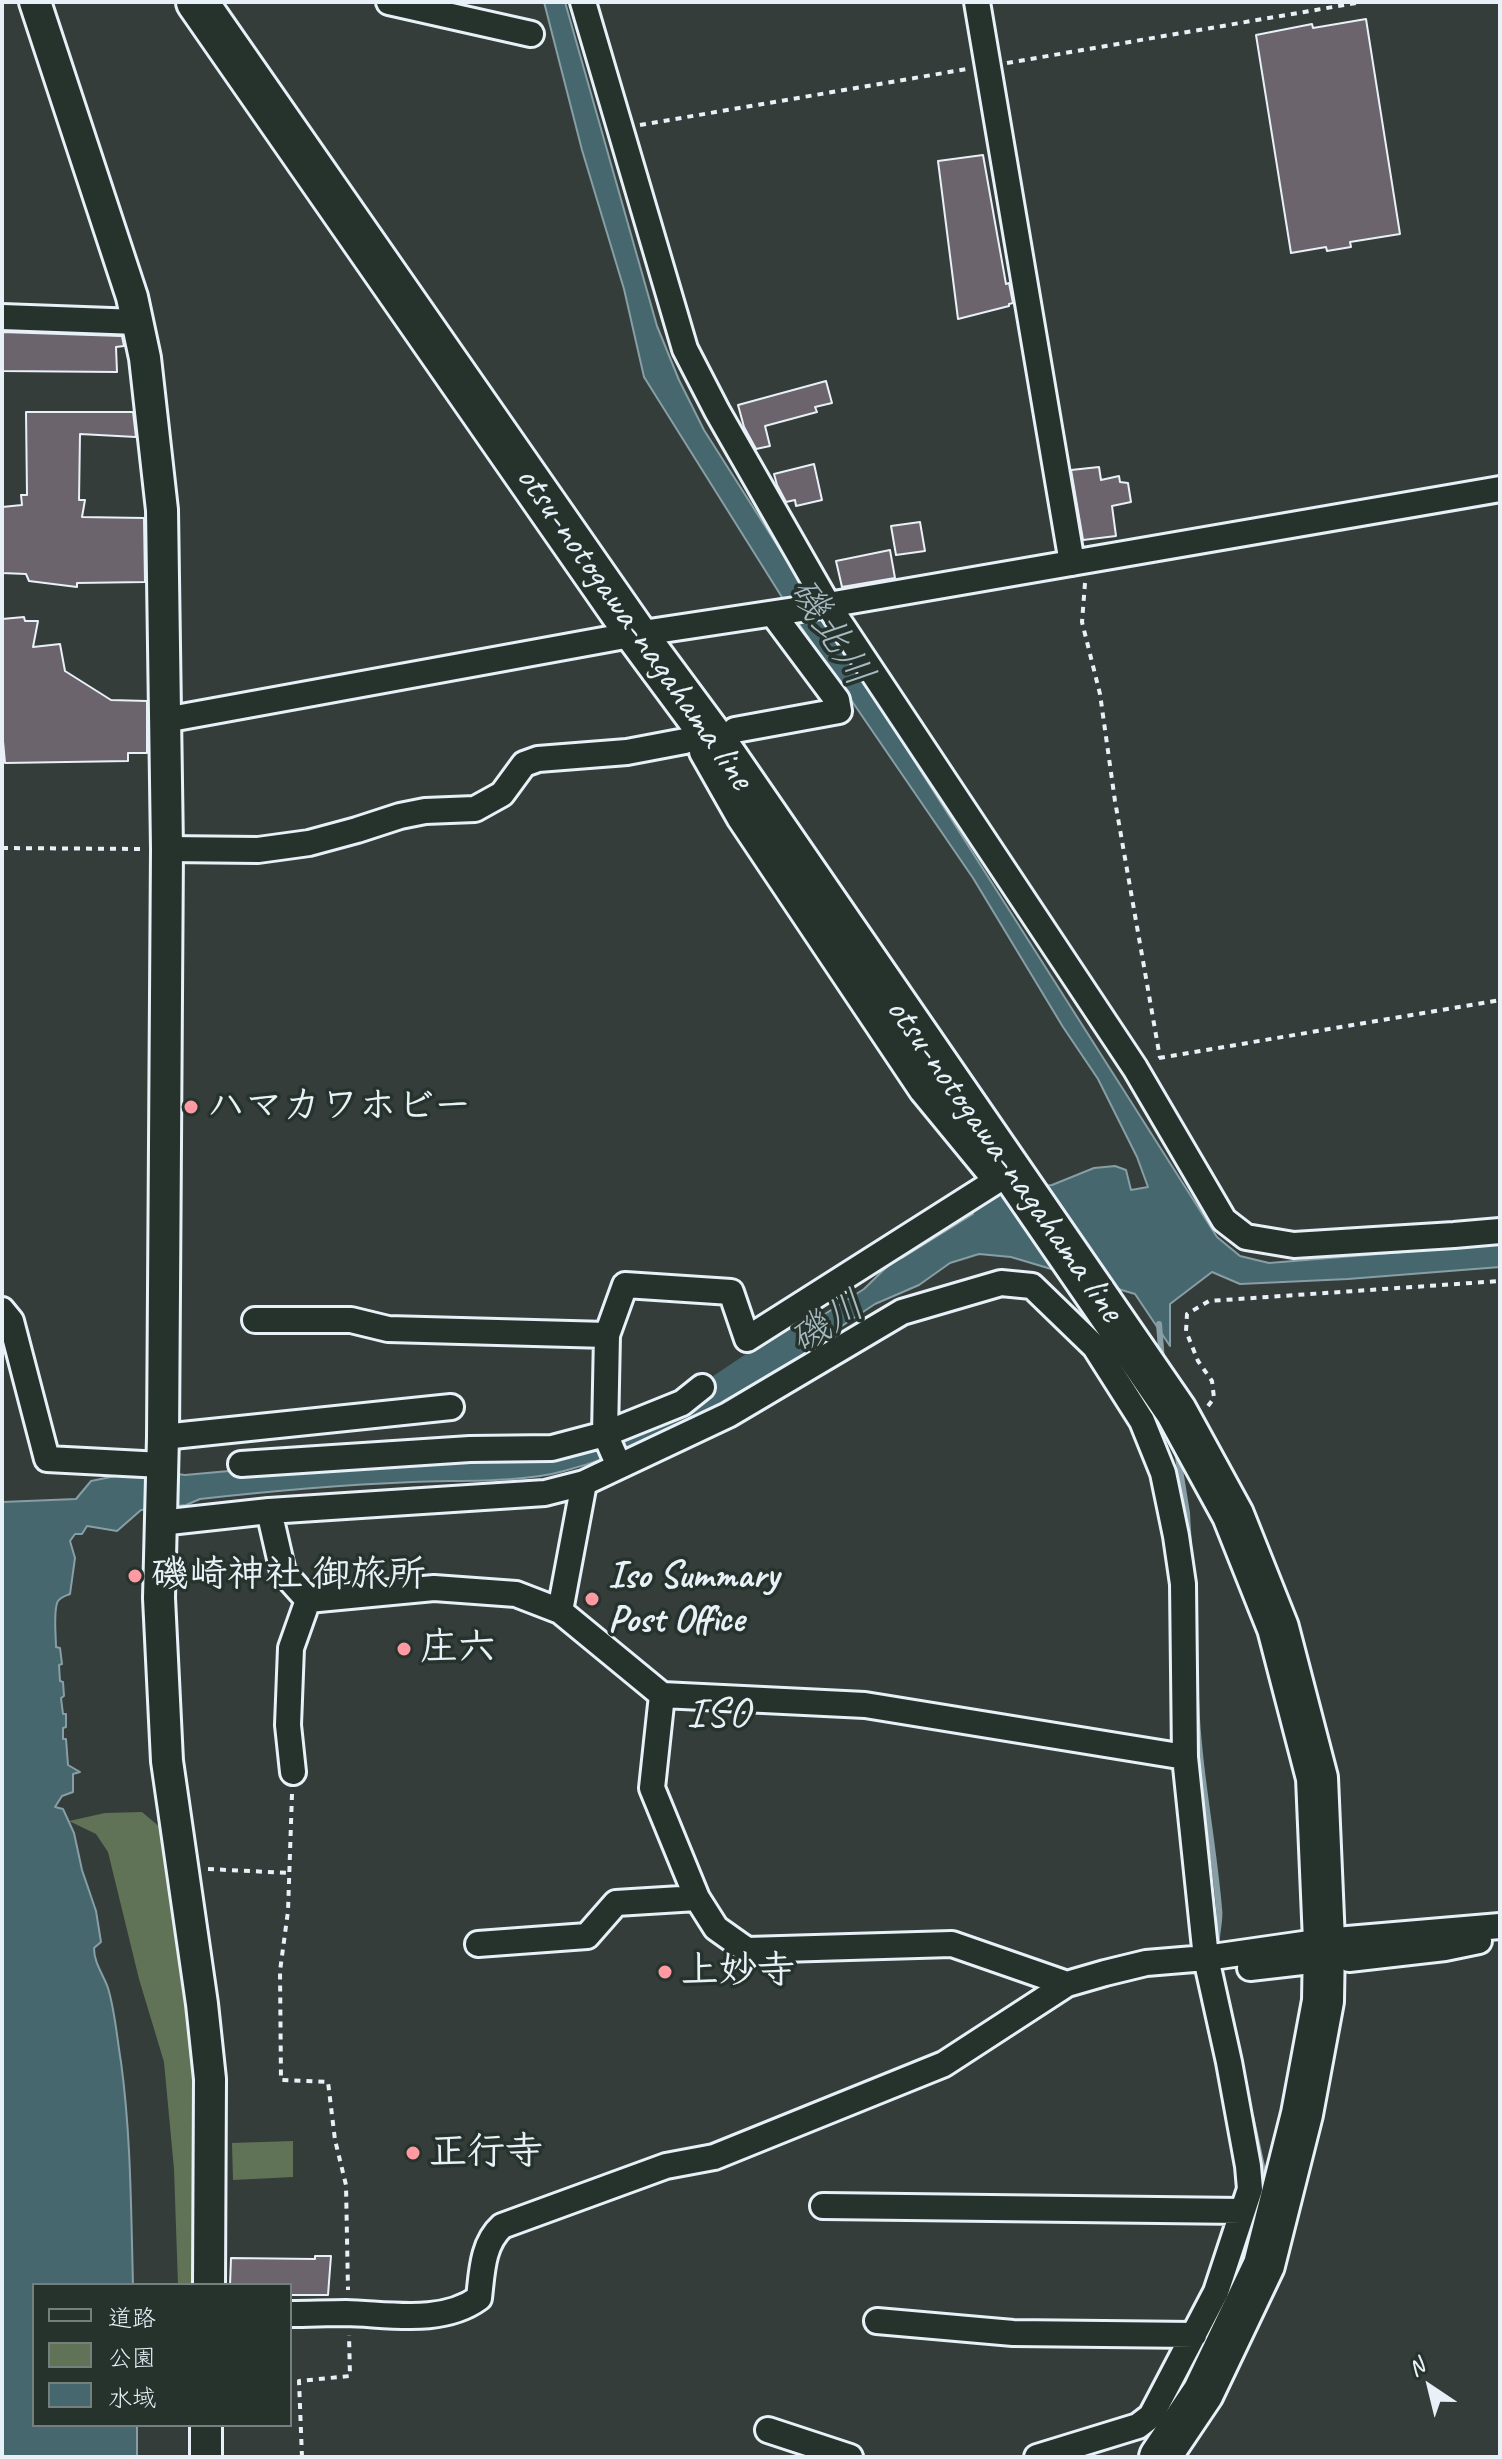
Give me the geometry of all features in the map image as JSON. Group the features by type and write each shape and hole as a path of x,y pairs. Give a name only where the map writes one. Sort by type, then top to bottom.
{"main road":[{"name":"otsu-notogawa-nagahama line","path":"197,2 1017,1180 1093,1292 1108,1338 1183,1424 1233,1515 1278,1628 1317,1778 1325,1954 1323,2001 1302,2114 1264,2265 1203,2393 1160,2457"}],"street":[{"path":"35,2 132,297 153,416 162,510 167,849 159,1598 167,1761 210,2079 209,2283"},
{"path":"389,2 531,34"},
{"path":"583,2 685,349 717,411 823,606 1135,1068 1224,1220 1246,1237 1294,1245 1500,1231"},
{"path":"977,2 1080,562"},
{"path":"2,317 138,322"},
{"path":"165,720 636,634 823,606 1500,489"},
{"path":"167,849 271,848 309,843 425,811 475,809 502,794 524,764 538,759 710,743 839,711 837,700 776,613"},
{"path":"612,1450 607,1335 625,1285 731,1292 747,1339 996,1181 922,1091 740,819 710,743"},
{"path":"241,1464 470,1449 612,1450 728,1415 902,1312 1001,1283 1032,1286 1108,1338 1163,1473 1176,1536 1183,1584 1185,1757 1206,1958 1229,2062 1250,2189 1216,2292 1151,2416 1138,2426 1037,2457"},
{"path":"2,1310 11,1321 47,1459 162,1460 451,1407"},
{"path":"255,1320 351,1320 388,1329 607,1335"},
{"path":"560,1611 584,1483 612,1450 702,1387"},
{"path":"160,1523 269,1511 545,1493 584,1483"},
{"path":"269,1511 283,1572 308,1600"},
{"path":"308,1600 434,1588 516,1594 560,1611 662,1695 865,1705 1185,1757"},
{"path":"293,1772 288,1725 291,1648 308,1600"},
{"path":"662,1695 652,1788 697,1898 716,1928 747,1950 952,1944 1067,1984"},
{"path":"478,1944 587,1936 616,1903 697,1898"},
{"path":"1325,1954 1500,1926"},
{"path":"292,2314 446,2314 465,2308 479,2298 487,2245 502,2226 666,2166 714,2157 944,2064 1067,1984 1146,1963 1445,1948 1480,1941 1500,1933"},
{"path":"823,2206 1242,2211"},
{"path":"877,2321 1013,2333 1194,2335"},
{"path":"206,2427 206,2457"},
{"path":"768,2430 850,2457"}],"path":[{"path":"618,129 1362,2"},
{"path":"1080,562 1082,622 1100,694 1115,801 1160,1058"},
{"path":"2,848 167,849"},
{"path":"1135,1068 1160,1058 1500,1000"},
{"path":"1183,1424 1206,1410 1214,1398 1212,1381 1198,1361 1186,1331 1187,1314 1209,1301 1500,1281"},
{"path":"293,1772 288,1911 280,1971 281,2080 328,2082 335,2140 346,2185 350,2376 299,2381 302,2457"},
{"path":"181,1867 289,1873"}],"green space":[{"path":"142,1812 167,1833 204,2123 196,2283 178,2283 174,2169 164,2062 139,1979 108,1852 96,1834 69,1821 105,1813"},
{"path":"293,2141 293,2177 233,2180 232,2143"}],"water":[{"name":"磯北川","path":"544,2 565,2 657,326 704,430 1217,1237 1240,1256 1269,1263 1500,1244 1500,1267 1240,1284 1212,1272 1170,1304 1170,1346 1135,1294 1011,1257 979,1254 950,1263 919,1285 875,1304 795,1357 792,1353 775,1364 767,1351 864,1289 898,1256 902,1258 973,1214 970,1210 998,1192 1052,1185 1094,1168 1115,1166 1126,1170 1131,1190 1148,1187 1137,1157 1098,1079 973,878 795,618 644,377 624,289 582,150"},
{"path":"736,1371 745,1386 658,1436 612,1456 547,1475 359,1485 200,1499 186,1505 141,1510 117,1531 87,1526 82,1534 75,1534 70,1541 75,1558 70,1594 60,1598 56,1605 56,1647 60,1648 60,1681 63,1682 64,1696 61,1698 63,1714 66,1714 63,1739 66,1739 68,1765 80,1772 73,1774 73,1792 62,1796 55,1807 63,1809 74,1833 96,1911 101,1942 94,1948 95,1959 108,1988 114,2015 127,2117 133,2283 32,2283 32,2427 137,2427 137,2457 2,2457 2,1502 76,1499 91,1481 145,1470 185,1475 295,1465 544,1455 693,1401"}],"building":[{"path":"1366,19 1400,234 1350,242 1351,247 1327,251 1326,247 1291,253 1256,35 1312,24 1313,28"},
{"path":"983,155 1006,284 1009,283 1013,303 958,319 938,161"},
{"path":"2,332 122,336 124,346 116,347 117,372 2,371"},
{"path":"826,381 832,403 815,407 817,412 765,426 770,446 756,449 744,427 738,405"},
{"path":"26,412 133,412 136,437 80,434 79,500 85,500 82,517 144,518 145,582 77,583 77,587 29,581 26,574 2,573 2,507 22,505 21,495 27,495"},
{"path":"814,464 822,500 796,506 795,500 786,502 774,474"},
{"path":"1099,467 1101,480 1119,476 1120,482 1128,483 1131,502 1112,506 1116,536 1083,540 1071,470"},
{"path":"920,522 925,551 896,555 891,526"},
{"path":"890,550 895,578 842,587 836,561"},
{"path":"24,617 25,621 38,621 33,647 60,644 65,671 111,700 147,701 147,753 128,753 128,761 5,763 2,619"},
{"path":"315,2256 331,2256 328,2295 292,2295 292,2283 230,2283 231,2258 315,2259"}],"waterway":[{"path":"1159,1324 1162,1361"},
{"name":"磯川","path":"698,1409 816,1330"},
{"path":"1177,1451 1189,1547"},
{"path":"1196,1698 1219,1913 1217,1944"},
{"path":"1251,2116 1263,2171"}],"place":[{"name":"ハマカワホビー","path":"191,1107"},
{"name":"磯崎神社 御旅所","path":"135,1576"},
{"name":"Iso Summary Post Office","path":"592,1599"},
{"name":"庄六","path":"404,1649"},
{"name":"上妙寺","path":"665,1972"},
{"name":"正行寺","path":"413,2153"}],"district":[{"name":"ISO","path":"719,1715"}]}
